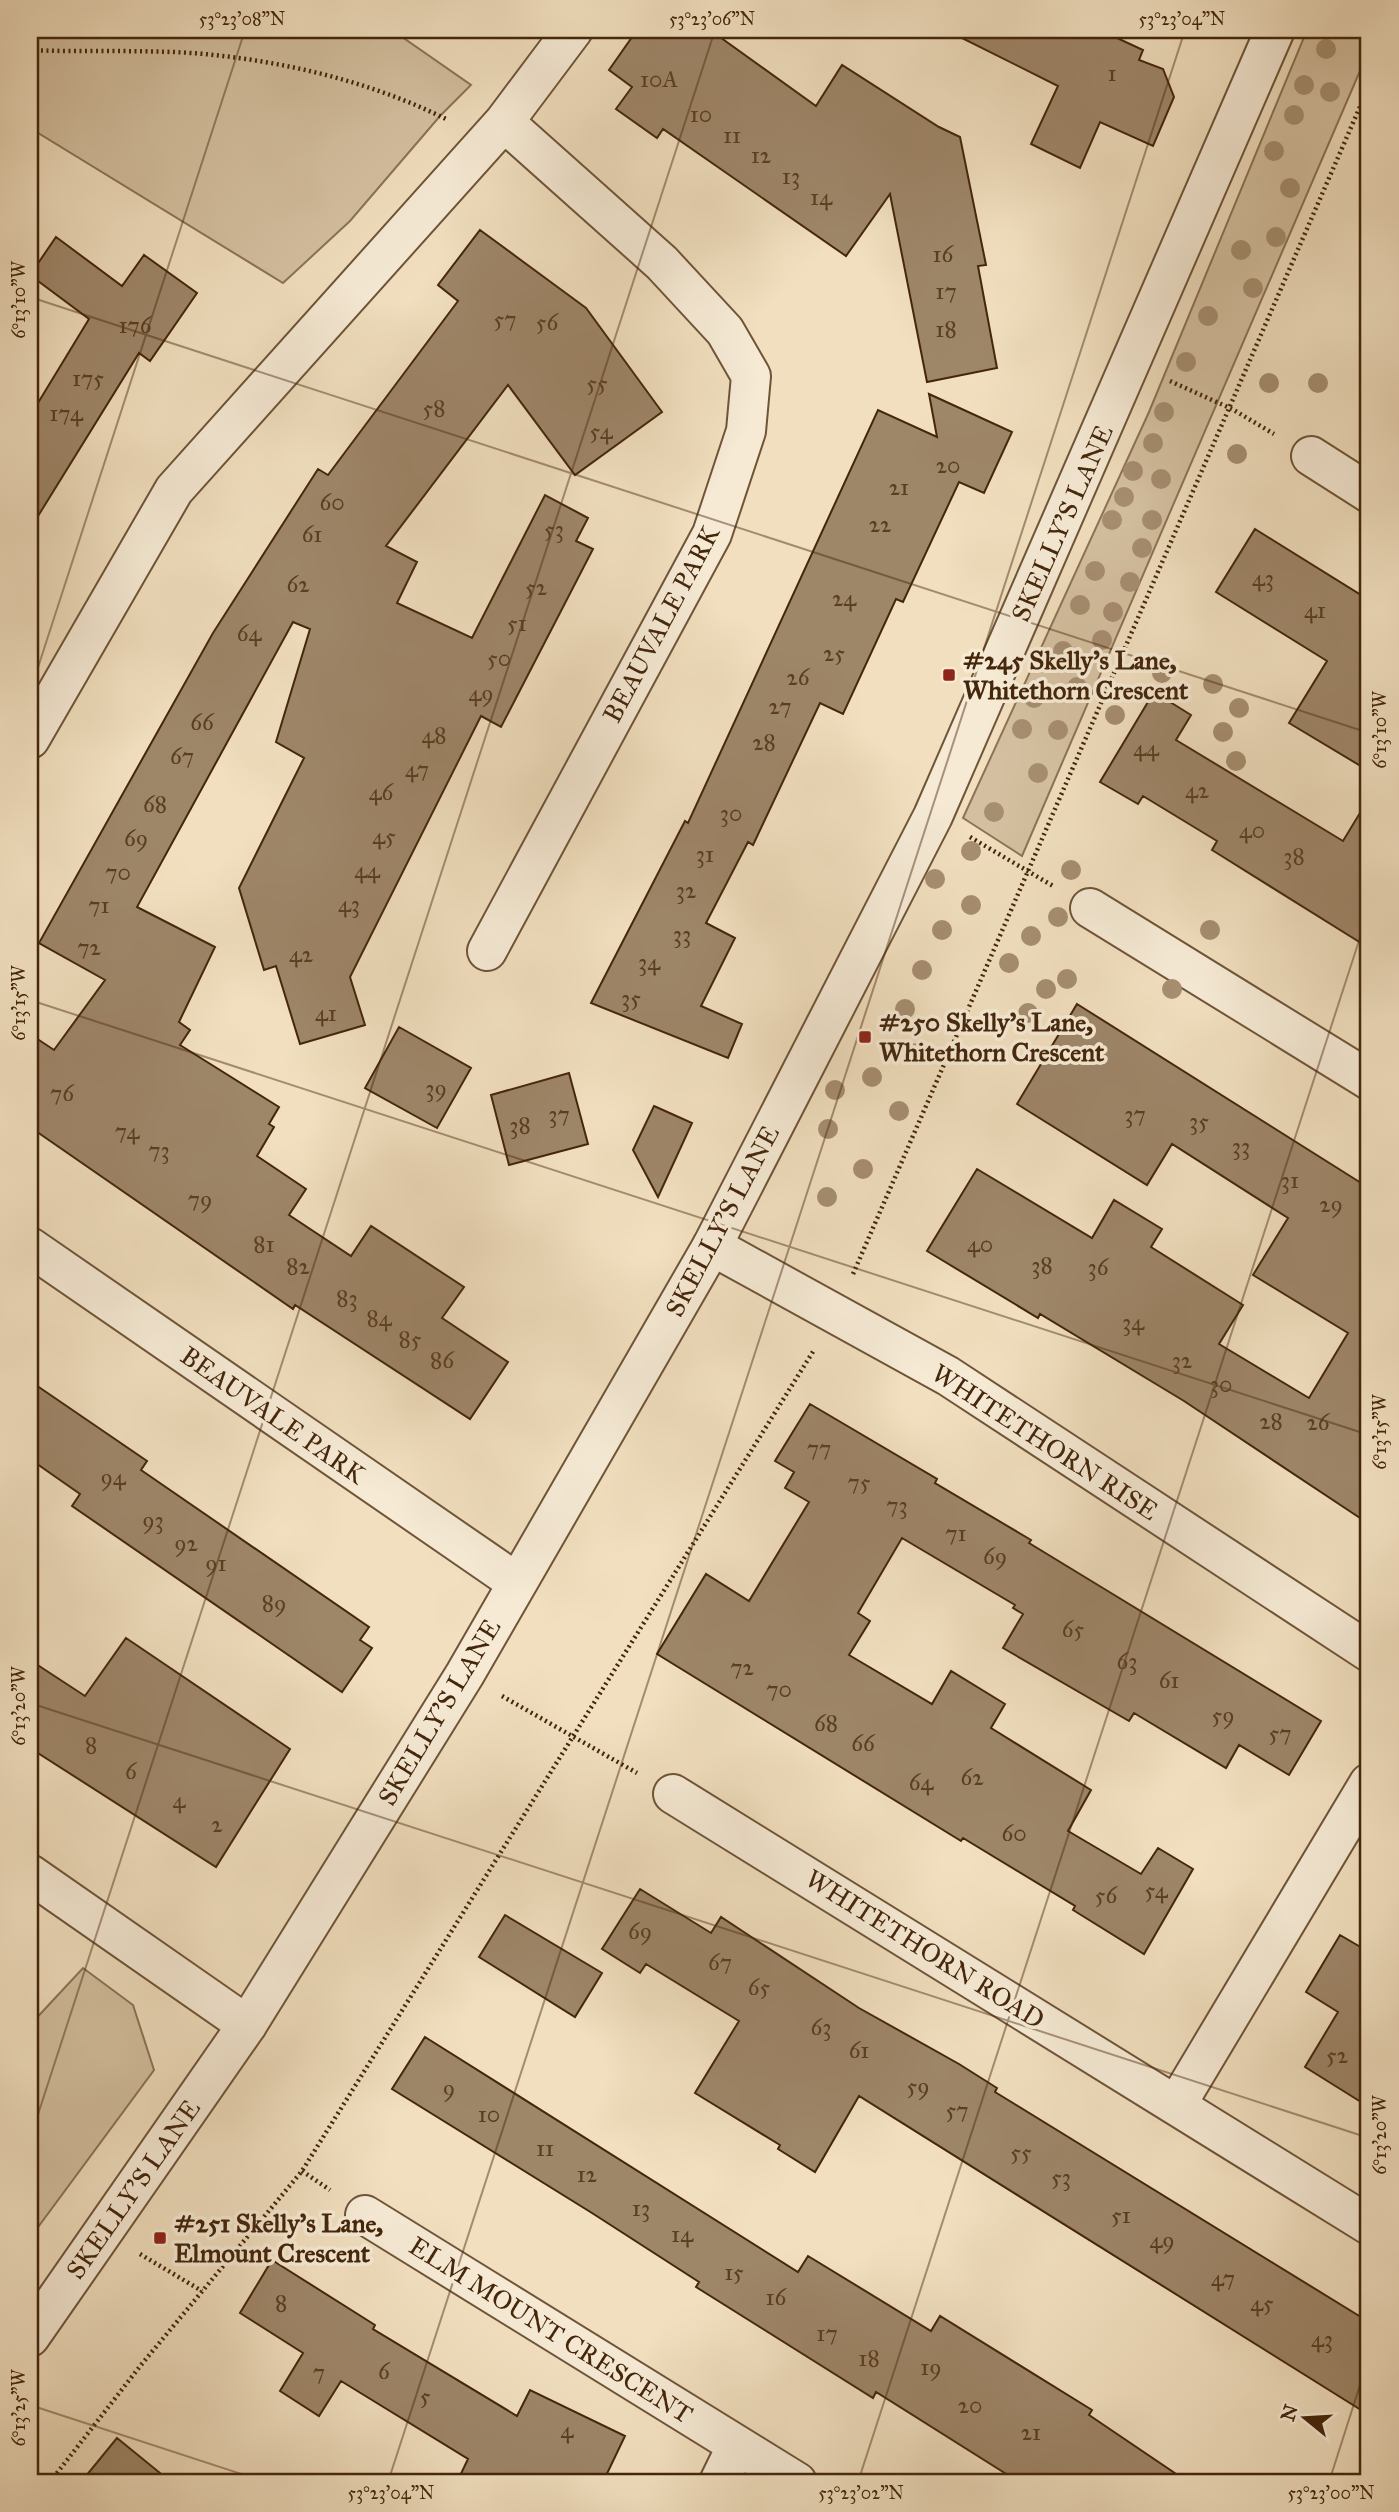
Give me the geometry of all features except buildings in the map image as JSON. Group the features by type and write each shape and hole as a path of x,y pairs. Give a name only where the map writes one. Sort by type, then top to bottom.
{"street":[{"path":"30,739 174,490 495,131 573,30"},
{"name":"SKELLY'S LANE","path":"30,2337 247,2025 465,1674 712,1246 933,816 1132,364 1275,30"},
{"name":"BEAUVALE PARK","path":"487,951 712,534 746,431 751,376 725,331 662,263 495,131"},
{"path":"1311,456 1369,492"},
{"path":"1090,908 1369,1080"},
{"name":"WHITETHORN RISE","path":"712,1246 948,1376 1369,1652"},
{"name":"BEAUVALE PARK","path":"30,1247 516,1582"},
{"path":"1177,2104 1369,1783"},
{"name":"WHITETHORN ROAD","path":"673,1794 1369,2225"},
{"path":"30,1874 247,2025"},
{"name":"ELM MOUNT CRESCENT","path":"365,2215 797,2482"},
{"path":"719,2482 737,2445"}],"path":[{"path":"30,50 223,56 301,70 387,92 495,131"},
{"path":"1132,364 1231,409 1311,456"},
{"path":"933,816 1090,908"},
{"path":"465,1674 673,1794"},
{"path":"103,2232 202,2291"}],"shaded area":[{"path":"30,30 392,30 471,85 440,116 350,221 283,283 30,128"},
{"path":"1307,30 1369,30 1369,50 1022,856 963,818 1149,412"},
{"path":"83,1968 133,2005 154,2070 30,2238 30,2025"}],"place":[{"name":"#245 Skelly's Lane, Whitethorn Crescent","path":"949,675"},
{"name":"#250 Skelly's Lane, Whitethorn Crescent","path":"865,1037"},
{"name":"#251 Skelly's Lane, Elmount Crescent","path":"160,2238"}]}
